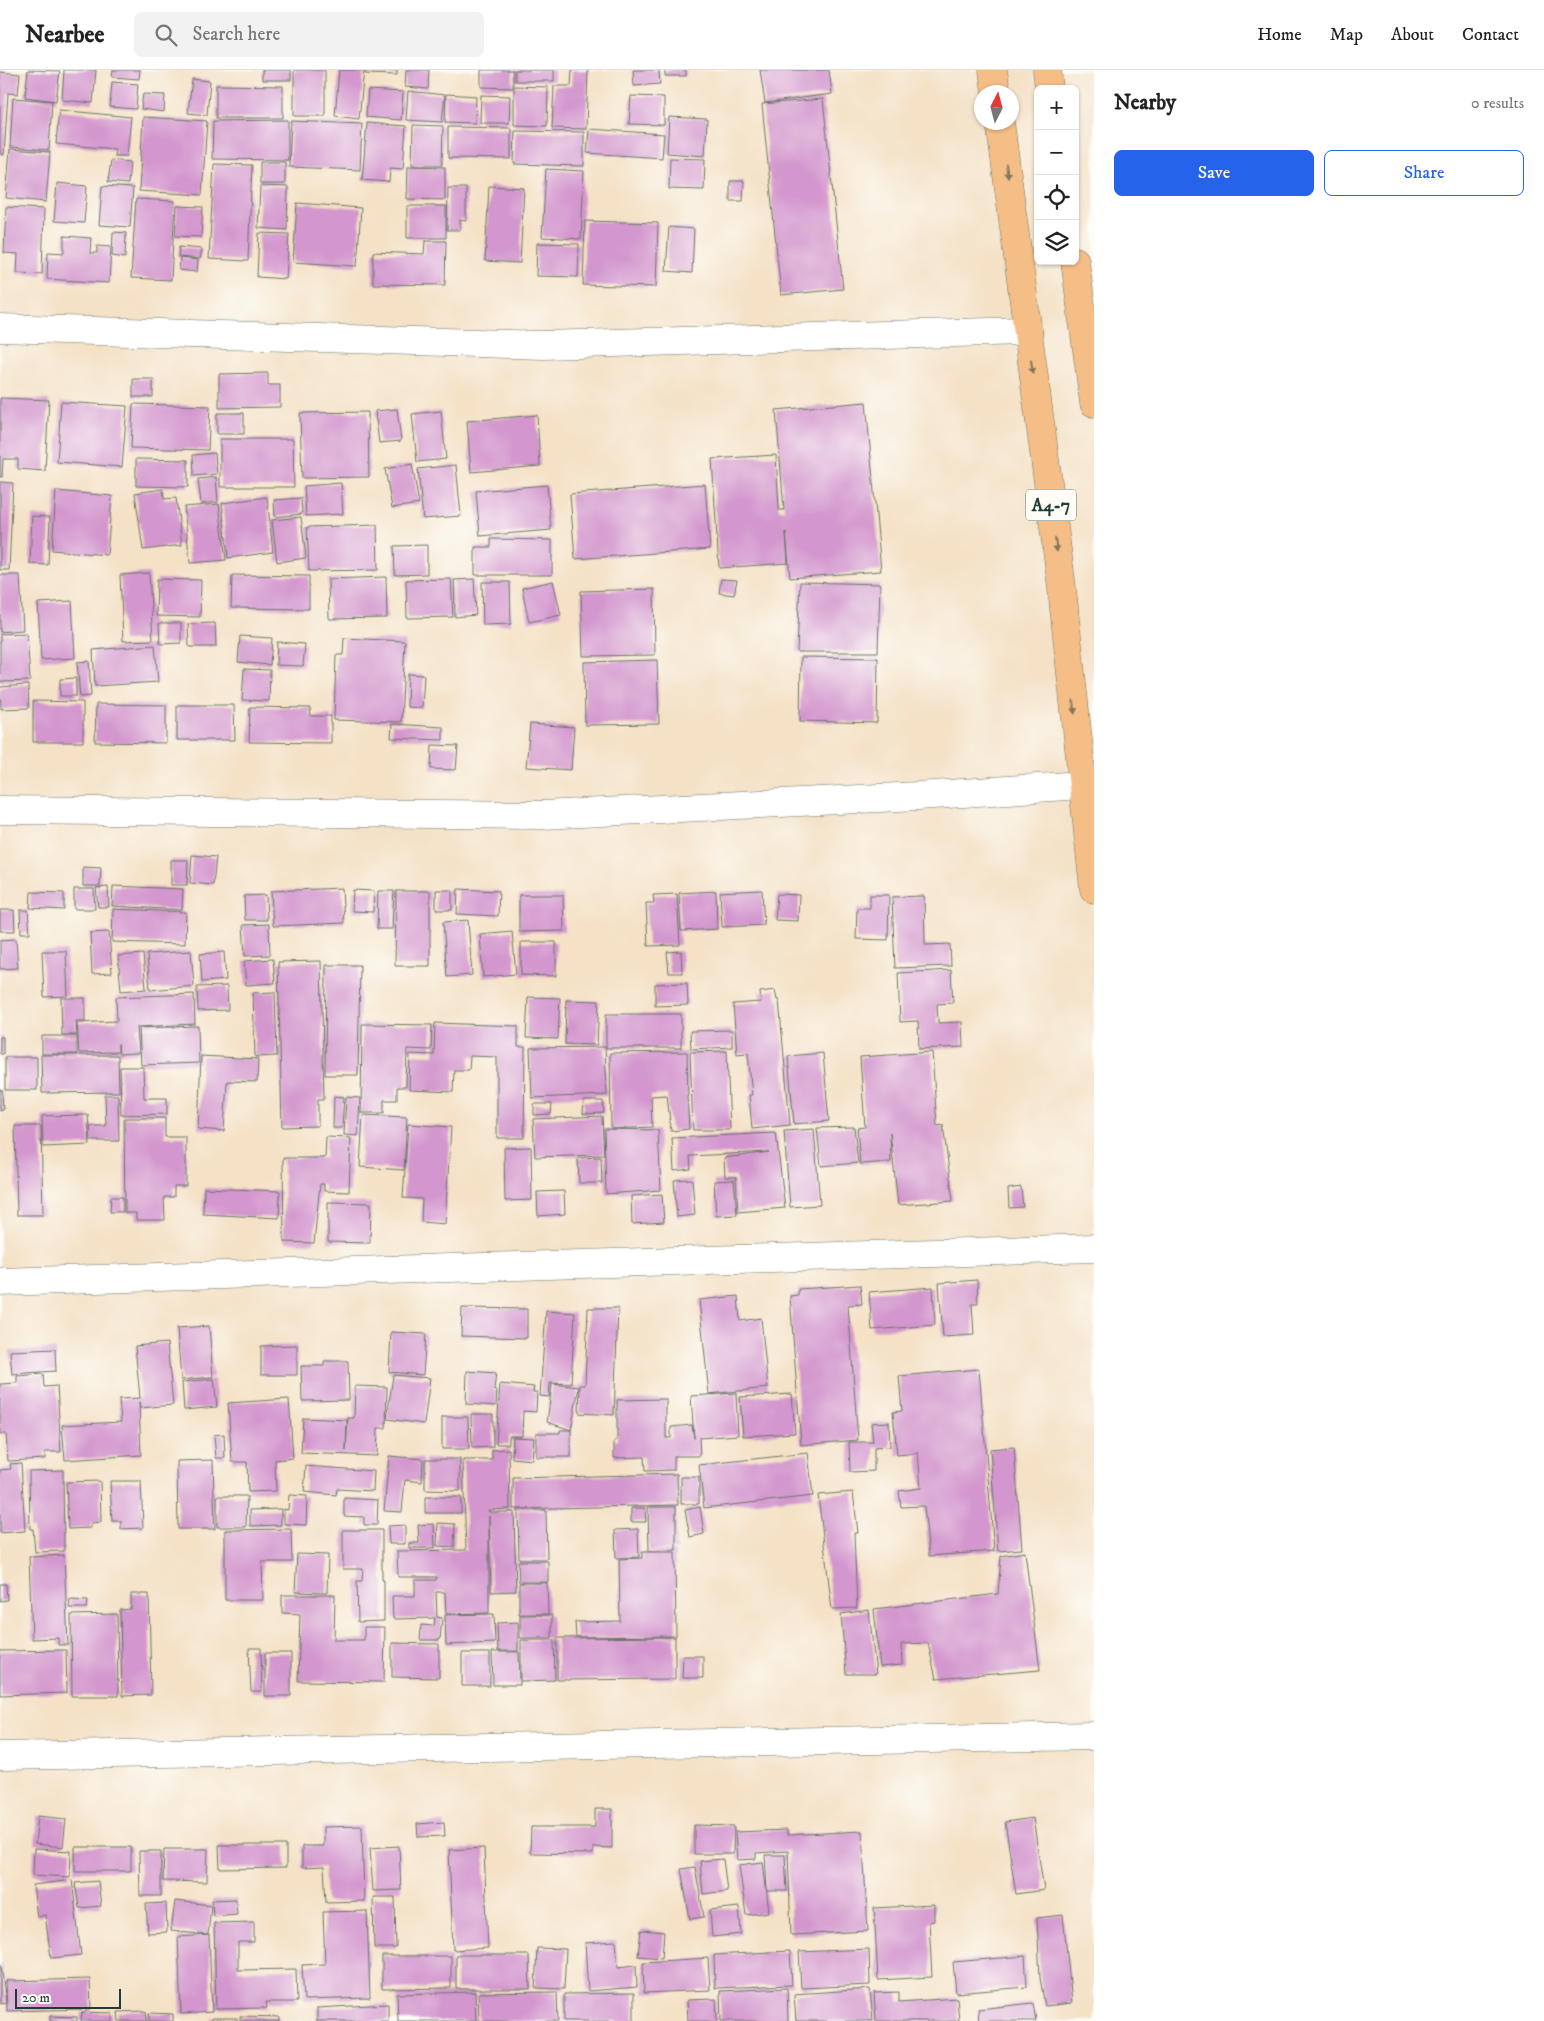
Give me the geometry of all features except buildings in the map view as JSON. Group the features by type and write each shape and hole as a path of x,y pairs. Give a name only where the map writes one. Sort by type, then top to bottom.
{"highway":[{"path":"993,70 995,85"},
{"path":"1047,70 1049,85"},
{"name":"A4-7","path":"1001,130 1061,580 1094,889"},
{"path":"1076,265 1094,402"}],"street":[{"path":"0,328 543,345 1028,331"},
{"path":"0,810 542,815 918,796 1082,785"},
{"path":"0,1282 1094,1248"},
{"path":"0,1756 1094,1736"}]}
